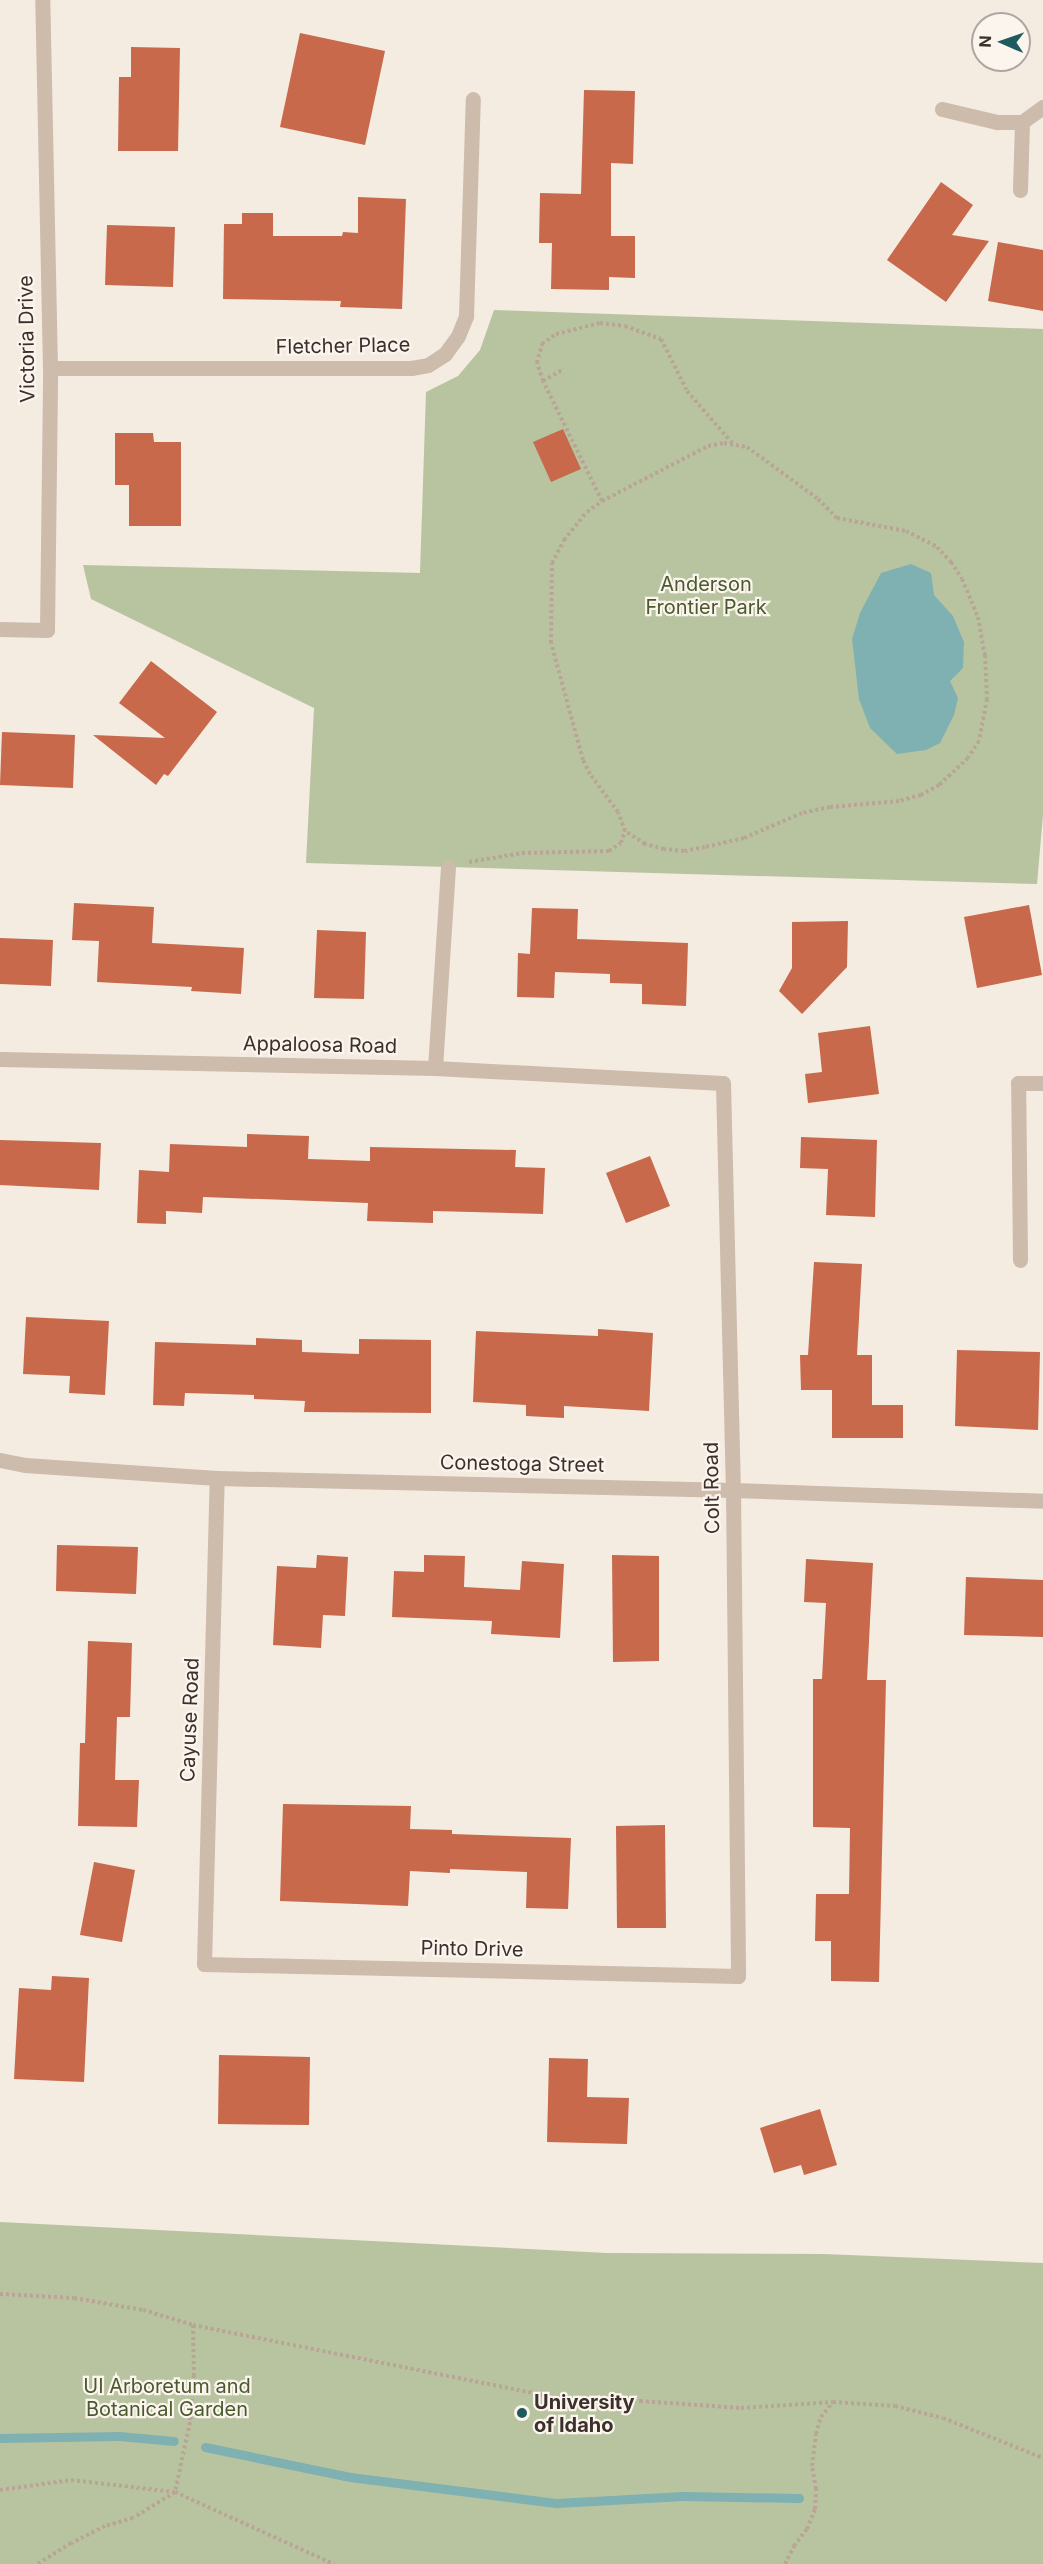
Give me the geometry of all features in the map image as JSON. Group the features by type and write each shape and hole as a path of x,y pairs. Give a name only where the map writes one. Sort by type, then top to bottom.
{"street":[{"name":"Victoria Drive","path":"0,629 48,630 50,368 42,0"},
{"name":"Fletcher Place","path":"50,368 411,368 428,365 446,354 458,336 466,316 474,99"},
{"path":"942,110 997,122 1022,122 1043,107"},
{"path":"1020,190 1022,122"},
{"path":"435,1068 448,867"},
{"name":"Appaloosa Road","path":"0,1059 435,1068 639,1079"},
{"name":"Colt Road","path":"639,1079 723,1083 733,1490 738,1976"},
{"path":"1020,1260 1018,1083 1043,1083"},
{"name":"Conestoga Street","path":"0,1460 25,1465 217,1478 733,1490 1043,1502"},
{"name":"Cayuse Road","path":"204,1964 217,1478"},
{"name":"Pinto Drive","path":"204,1964 738,1976"}],"path":[{"path":"602,501 543,381 537,363 542,344 556,334 600,323 625,326 661,339 687,391 733,444"},
{"path":"543,381 564,369"},
{"path":"733,444 747,447 818,498 825,508 837,518 906,531 937,547 962,579 978,617 985,655 987,699 979,741 968,758 939,785 921,795 899,801 830,807 802,813 735,840 684,850 645,844 625,831 618,812 590,774 583,760 551,643 552,563 564,540 587,512 602,501 708,446 733,444"},
{"path":"448,867 522,853 609,851 621,843 625,831"},
{"path":"0,2294 74,2298 143,2310 193,2325 567,2400 640,2401 741,2408 833,2402 894,2406 943,2418 1043,2458"},
{"path":"38,2564 46,2561 71,2542 105,2526 133,2518 175,2492 190,2422 194,2375 193,2325"},
{"path":"785,2564 794,2546 807,2529 815,2509 816,2489 812,2466 816,2434 821,2417 833,2402"},
{"path":"0,2490 71,2480 175,2492 334,2564"}],"green space":[{"name":"Anderson Frontier Park","path":"494,310 1043,329 1043,815 1037,884 306,863 314,708 91,599 83,565 420,573 426,392 458,376 480,350"},
{"name":"UI Arboretum and Botanical Garden","path":"0,2222 607,2253 824,2254 1043,2263 1043,2564 0,2564"}],"water":[{"path":"911,564 931,573 934,595 953,616 964,642 963,668 950,681 958,698 954,715 940,743 926,750 897,754 870,728 859,699 852,639 860,613 881,573"}],"building":[{"path":"300,33 385,51 365,145 280,127"},
{"path":"131,47 180,48 178,151 118,151 119,77 131,77"},
{"path":"584,90 635,91 633,164 611,163 611,236 635,236 635,278 609,277 609,290 551,289 552,243 539,243 540,193 581,194"},
{"path":"941,182 973,205 952,235 989,241 946,302 887,260"},
{"path":"358,197 406,199 402,309 340,307 341,301 223,299 224,224 242,224 242,213 273,213 273,236 342,236 343,232 358,233"},
{"path":"107,225 175,227 173,287 105,285"},
{"path":"998,242 1043,250 1043,311 988,301"},
{"path":"563,429 581,469 551,482 533,442"},
{"path":"115,433 153,433 154,442 181,442 181,526 129,526 129,485 115,485"},
{"path":"151,661 217,712 168,776 164,774 156,785 93,735 165,738 119,703"},
{"path":"2,732 75,735 73,788 0,785"},
{"path":"74,903 154,907 152,943 244,948 241,994 191,991 192,987 97,982 99,941 72,940"},
{"path":"1029,905 1042,975 977,988 964,917"},
{"path":"532,908 578,909 577,939 688,943 686,1006 642,1004 642,984 610,983 610,974 555,972 554,998 517,997 518,953 530,954"},
{"path":"848,921 847,967 802,1014 779,991 792,968 792,922"},
{"path":"317,930 366,932 364,999 314,998"},
{"path":"0,938 53,940 51,986 0,984"},
{"path":"870,1026 879,1094 808,1103 805,1074 822,1072 818,1033"},
{"path":"247,1134 309,1136 308,1159 370,1161 370,1147 516,1150 515,1167 545,1168 543,1214 433,1211 433,1223 367,1221 368,1203 203,1197 202,1213 166,1211 166,1224 137,1223 139,1170 169,1172 170,1144 247,1147"},
{"path":"801,1137 877,1140 875,1217 826,1215 828,1169 800,1168"},
{"path":"0,1140 101,1143 99,1190 0,1185"},
{"path":"650,1156 670,1206 626,1223 606,1173"},
{"path":"814,1262 862,1264 857,1355 872,1355 872,1405 903,1405 903,1438 832,1438 832,1390 801,1390 800,1355 808,1355"},
{"path":"26,1317 109,1321 105,1395 69,1393 70,1376 23,1374"},
{"path":"598,1329 653,1333 649,1411 564,1406 564,1418 526,1416 526,1405 473,1402 476,1331 598,1336"},
{"path":"256,1338 302,1340 302,1352 359,1354 359,1339 431,1340 431,1413 304,1412 305,1401 254,1399 254,1395 185,1393 184,1406 153,1405 155,1342 256,1345"},
{"path":"957,1350 1040,1352 1038,1430 955,1426"},
{"path":"57,1545 138,1547 136,1594 56,1591"},
{"path":"317,1555 348,1557 345,1616 323,1615 321,1648 273,1645 277,1566 316,1568"},
{"path":"424,1555 465,1556 464,1587 520,1590 522,1561 564,1564 560,1638 491,1634 492,1621 392,1617 394,1571 424,1572"},
{"path":"612,1555 659,1556 659,1661 613,1662"},
{"path":"806,1559 873,1563 867,1680 886,1680 879,1982 831,1981 831,1941 815,1941 816,1894 849,1894 850,1828 813,1827 813,1679 822,1679 826,1603 804,1602"},
{"path":"966,1577 1043,1580 1043,1637 964,1635"},
{"path":"88,1641 132,1643 130,1717 117,1717 115,1780 139,1780 137,1827 78,1826 80,1743 85,1743"},
{"path":"283,1804 411,1806 410,1829 452,1830 452,1834 571,1838 568,1909 526,1908 527,1872 450,1869 450,1873 410,1871 408,1906 280,1901"},
{"path":"665,1825 666,1928 617,1928 616,1826"},
{"path":"94,1862 135,1870 122,1942 80,1935"},
{"path":"52,1976 89,1978 84,2082 14,2079 19,1988 51,1990"},
{"path":"219,2055 310,2057 309,2125 218,2124"},
{"path":"549,2058 588,2059 587,2097 629,2098 627,2144 547,2142"},
{"path":"820,2109 837,2165 804,2175 801,2165 774,2173 760,2128"}],"waterway":[{"path":"0,2438 119,2436 174,2441"},
{"path":"205,2447 350,2477 557,2503 683,2496 799,2498"}],"place":[{"name":"University of Idaho","path":"522,2413"}]}
